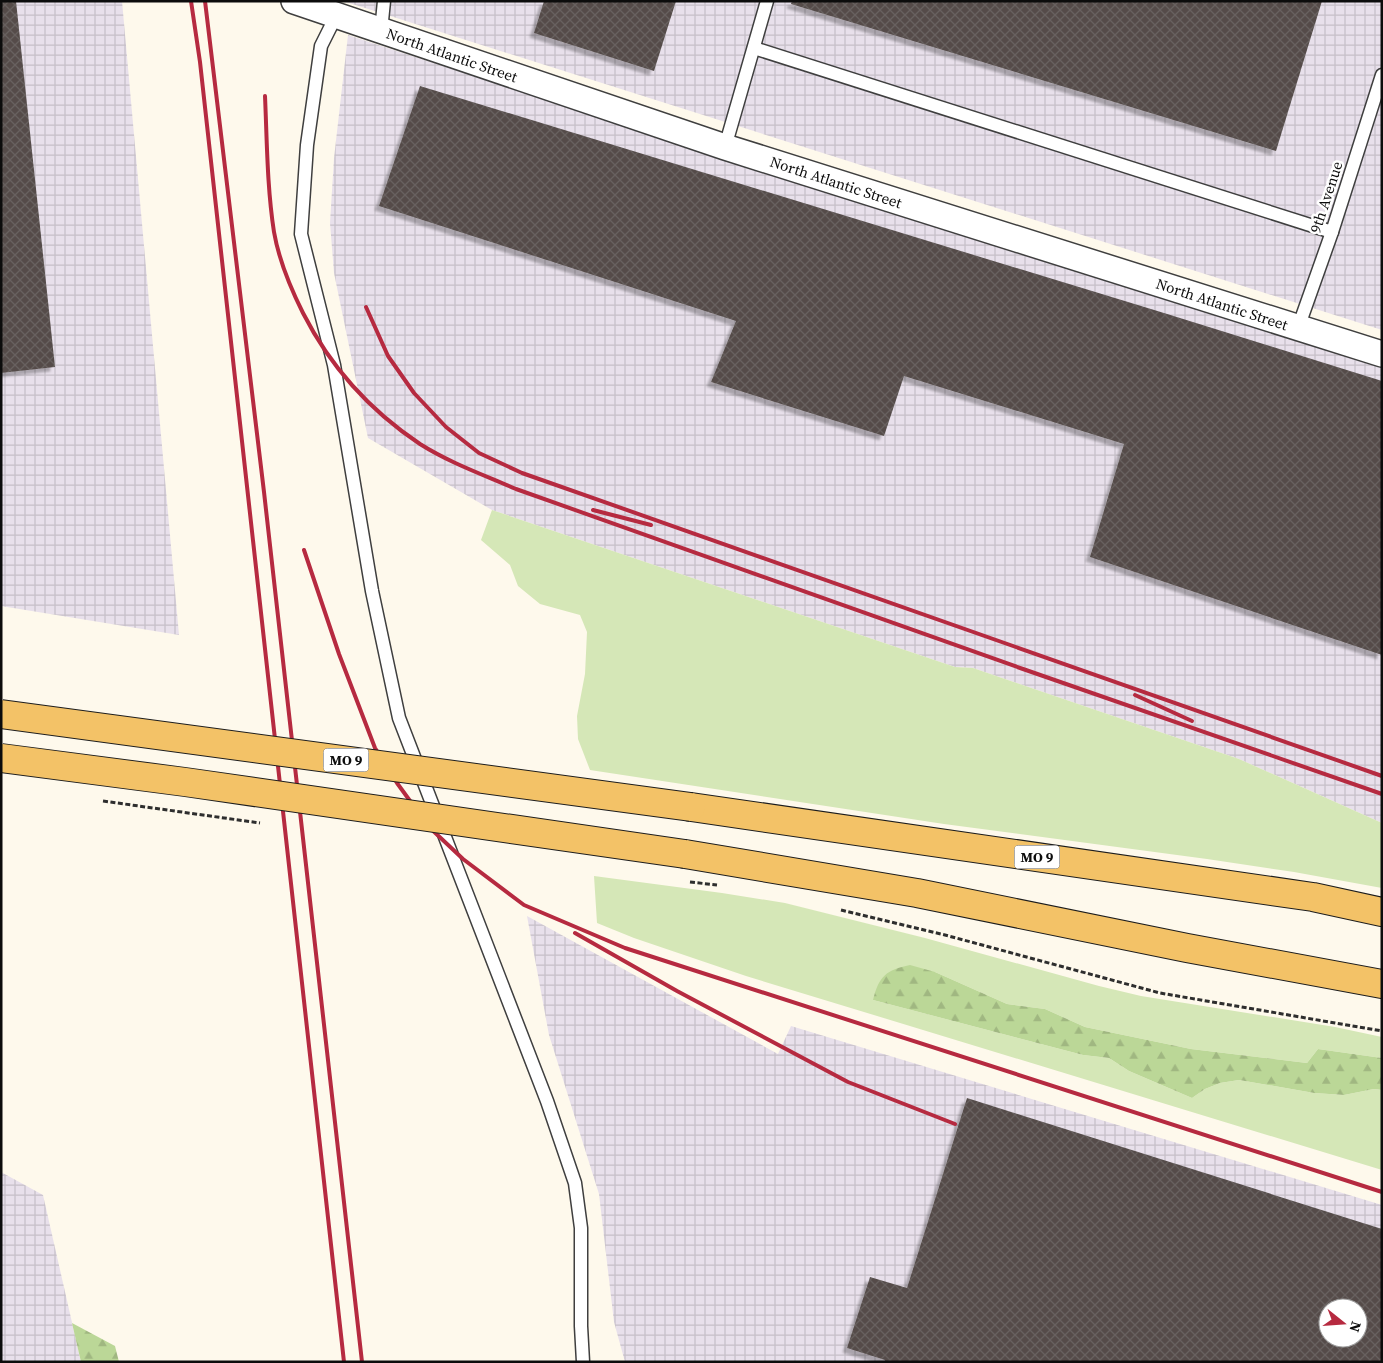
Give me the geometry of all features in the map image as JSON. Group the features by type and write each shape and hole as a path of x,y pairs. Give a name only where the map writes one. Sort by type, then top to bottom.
{"main road":[{"name":"MO 9","path":"1,714 691,807 1303,896 1382,912"},
{"path":"1,758 205,785 685,854 917,893 1187,948 1382,984"}],"street":[{"name":"North Atlantic Street","path":"294,1 726,147 1382,354"}],"lane":[{"path":"381,31 384,1"},
{"path":"726,147 767,1"},
{"path":"336,16 321,46 307,145 301,234 334,365 372,591 399,718 547,1101 575,1183 581,1228 582,1362"},
{"path":"754,48 1332,232"},
{"name":"9th Avenue","path":"1298,328 1332,232 1382,75"}],"path":[{"path":"717,885 726,887"},
{"path":"839,910 945,935 1160,993 1382,1031"}],"shaded area":[{"path":"1,1 122,1 179,635 1,606"},
{"path":"343,1 1382,1 1382,330"},
{"path":"348,35 702,151 1382,368 1382,823 1239,759 973,668 955,667 492,510 368,438 334,273 330,223 334,158"},
{"path":"527,916 778,1054 791,1026 1382,1205 1382,1362 625,1362 614,1322 599,1194 549,1035"},
{"path":"1,1172 43,1195 81,1362 1,1362"}],"green space":[{"path":"492,510 955,667 973,668 1239,759 1382,823 1382,888 1207,859 944,824 590,770 578,739 577,716 585,674 587,632 580,615 540,604 518,586 510,565 481,540"},
{"path":"594,876 785,903 925,938 1141,996 1335,1027 1382,1037 1382,1058 1318,1049 1307,1063 1191,1049 1085,1027 1045,1009 1007,1004 935,972 873,1000 1083,1055 1109,1058 1129,1071 1192,1098 1205,1089 1220,1083 1239,1080 1314,1093 1344,1095 1374,1089 1382,1090 1382,1170 746,976 634,938 597,923"},
{"path":"910,965 935,972 1007,1004 1045,1009 1085,1027 1191,1049 1307,1063 1318,1049 1382,1058 1382,1090 1374,1089 1344,1095 1314,1093 1239,1080 1220,1083 1205,1089 1192,1098 1129,1071 1109,1058 1083,1055 873,1000 878,985 885,975 895,969"},
{"path":"72,1323 115,1346 119,1362 81,1362"}],"building":[{"path":"1,1 16,1 55,367 1,373"},
{"path":"544,1 676,1 654,71 534,33"},
{"path":"792,1 1322,1 1276,151 791,4"},
{"path":"420,86 1382,381 1382,655 1090,557 1124,444 904,376 884,436 711,382 736,321 379,206"},
{"path":"967,1098 1382,1229 1382,1362 885,1362 885,1360 847,1348 870,1277 907,1288"}],"railway":[{"path":"191,1 200,62 344,1362"},
{"path":"205,1 264,492 362,1362"},
{"path":"265,96 269,181 274,232 282,264 303,313 326,352 353,386 384,417 431,451 516,489 1382,794"},
{"path":"366,307 388,356 414,393 446,427 479,453 522,473 1382,776"},
{"path":"593,510 651,525"},
{"path":"304,550 339,654 375,748 397,783 429,827 463,859 524,905 625,948 1382,1192"},
{"path":"1135,695 1192,721"},
{"path":"575,933 677,991 848,1082 955,1124"}]}
